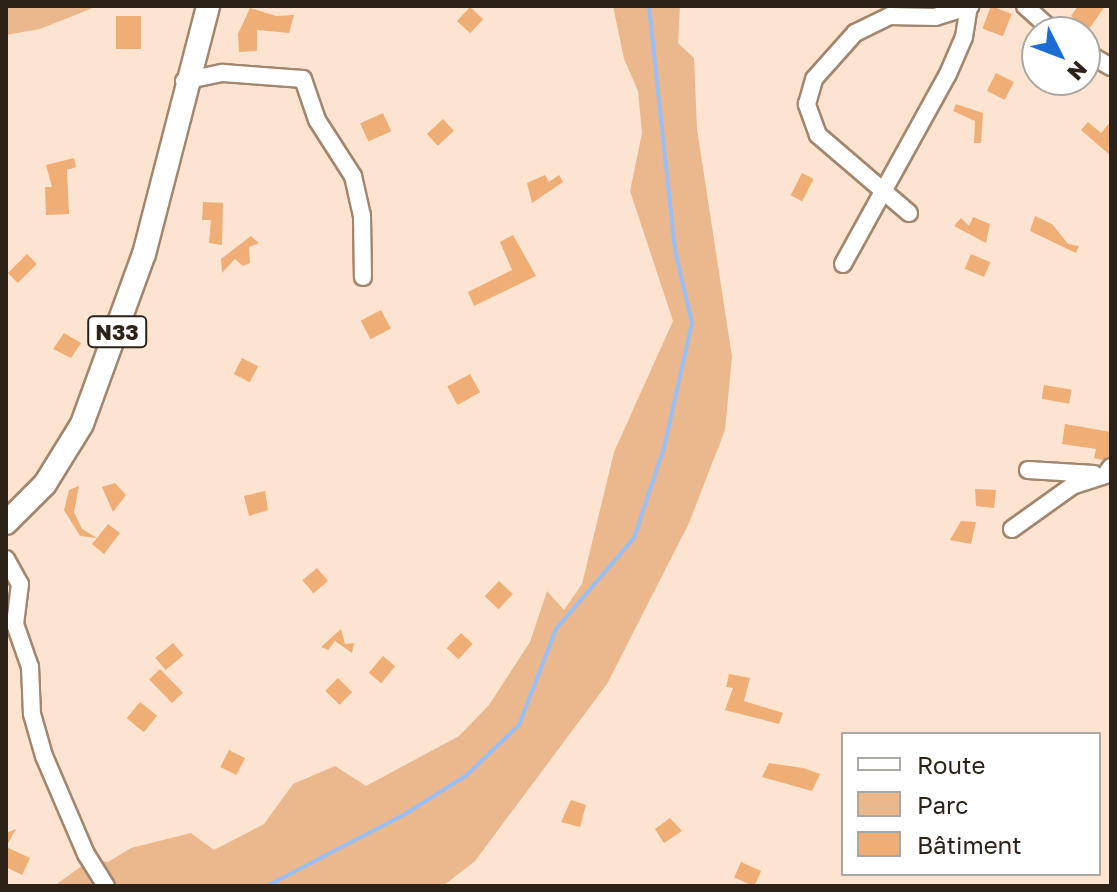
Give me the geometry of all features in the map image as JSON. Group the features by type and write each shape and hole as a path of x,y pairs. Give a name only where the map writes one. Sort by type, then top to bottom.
{"main road":[{"name":"N33","path":"6,523 45,484 82,424 144,254 184,81 208,6"}],"street":[{"path":"843,264 883,189 948,74 964,37 970,6 935,17 890,16 855,33 814,79 807,104 818,135 883,189 909,213"},
{"path":"184,81 223,73 303,79 317,120 353,176 362,216 363,277"},
{"path":"1028,470 1109,473"},
{"path":"1012,529 1072,486 1109,473"},
{"path":"6,559 20,584 15,624 30,667 32,714 44,756 86,854 106,886"}],"green space":[{"path":"6,6 98,6 40,29 6,35"},
{"path":"613,6 680,6 678,43 694,58 697,129 732,357 725,430 689,523 607,684 475,861 443,886 54,886 90,860 108,862 131,848 191,833 214,850 264,824 293,784 335,766 366,786 459,736 489,705 530,642 547,591 564,610 582,584 614,452 673,321 630,191 642,133 638,91 624,59"}],"building":[{"path":"991,6 1012,14 1003,36 982,28"},
{"path":"1078,6 1105,6 1098,16 1071,16"},
{"path":"470,7 483,19 470,33 457,21"},
{"path":"250,8 276,16 294,15 289,33 257,30 257,51 239,52 238,34"},
{"path":"116,16 141,16 141,49 116,49"},
{"path":"996,73 1014,82 1005,100 987,91"},
{"path":"956,104 983,113 981,143 974,143 975,121 953,111"},
{"path":"383,113 391,131 368,141 360,123"},
{"path":"443,119 454,131 438,146 427,134"},
{"path":"1111,121 1111,156 1081,130 1088,122 1101,133"},
{"path":"74,158 76,167 67,170 69,214 46,215 45,187 52,187 46,165"},
{"path":"802,173 814,179 802,201 791,195"},
{"path":"545,175 549,182 559,175 563,182 532,203 527,183"},
{"path":"203,202 223,203 222,245 209,243 211,220 202,220"},
{"path":"1035,216 1052,224 1068,244 1079,246 1076,253 1030,231"},
{"path":"973,217 990,224 986,243 954,226 961,218 969,226"},
{"path":"513,235 536,276 474,306 468,292 512,270 500,242"},
{"path":"251,236 259,243 249,247 250,263 243,266 235,259 222,273 221,259"},
{"path":"27,254 37,264 18,283 8,273"},
{"path":"971,254 990,262 984,277 965,269"},
{"path":"381,310 391,329 371,339 361,321"},
{"path":"64,333 81,343 71,358 53,349"},
{"path":"242,358 258,366 250,382 234,374"},
{"path":"470,374 480,392 457,405 447,387"},
{"path":"1044,385 1072,390 1069,404 1042,399"},
{"path":"1065,424 1111,432 1111,456 1102,460 1094,458 1096,449 1062,444"},
{"path":"115,483 126,495 113,512 102,487"},
{"path":"79,486 74,512 82,529 97,538 80,536 64,510 69,490"},
{"path":"975,489 996,490 994,508 976,506"},
{"path":"265,491 268,510 249,516 244,496"},
{"path":"961,521 976,522 971,544 950,540"},
{"path":"108,524 120,533 104,554 92,544"},
{"path":"317,568 328,581 313,593 302,580"},
{"path":"499,581 513,594 499,609 485,596"},
{"path":"341,629 345,644 354,643 352,653 335,641 328,650 321,647"},
{"path":"461,633 473,644 458,659 447,648"},
{"path":"173,643 183,655 166,670 155,658"},
{"path":"383,656 395,666 381,683 369,673"},
{"path":"160,669 183,693 172,703 149,679"},
{"path":"729,674 750,678 744,701 783,713 779,724 725,710 733,688 726,687"},
{"path":"338,678 352,692 339,705 325,691"},
{"path":"140,702 157,716 144,732 127,718"},
{"path":"229,750 245,758 236,775 220,767"},
{"path":"769,763 820,774 812,791 762,777"},
{"path":"571,800 586,805 580,827 561,822"},
{"path":"670,818 682,831 664,843 655,829"},
{"path":"16,829 6,847 6,833"},
{"path":"6,847 30,858 22,875 6,867"},
{"path":"741,862 761,871 754,886 734,878"}],"waterway":[{"path":"267,886 407,813 467,775 519,725 556,629 634,538 664,448 692,323 675,250 649,6"}]}
